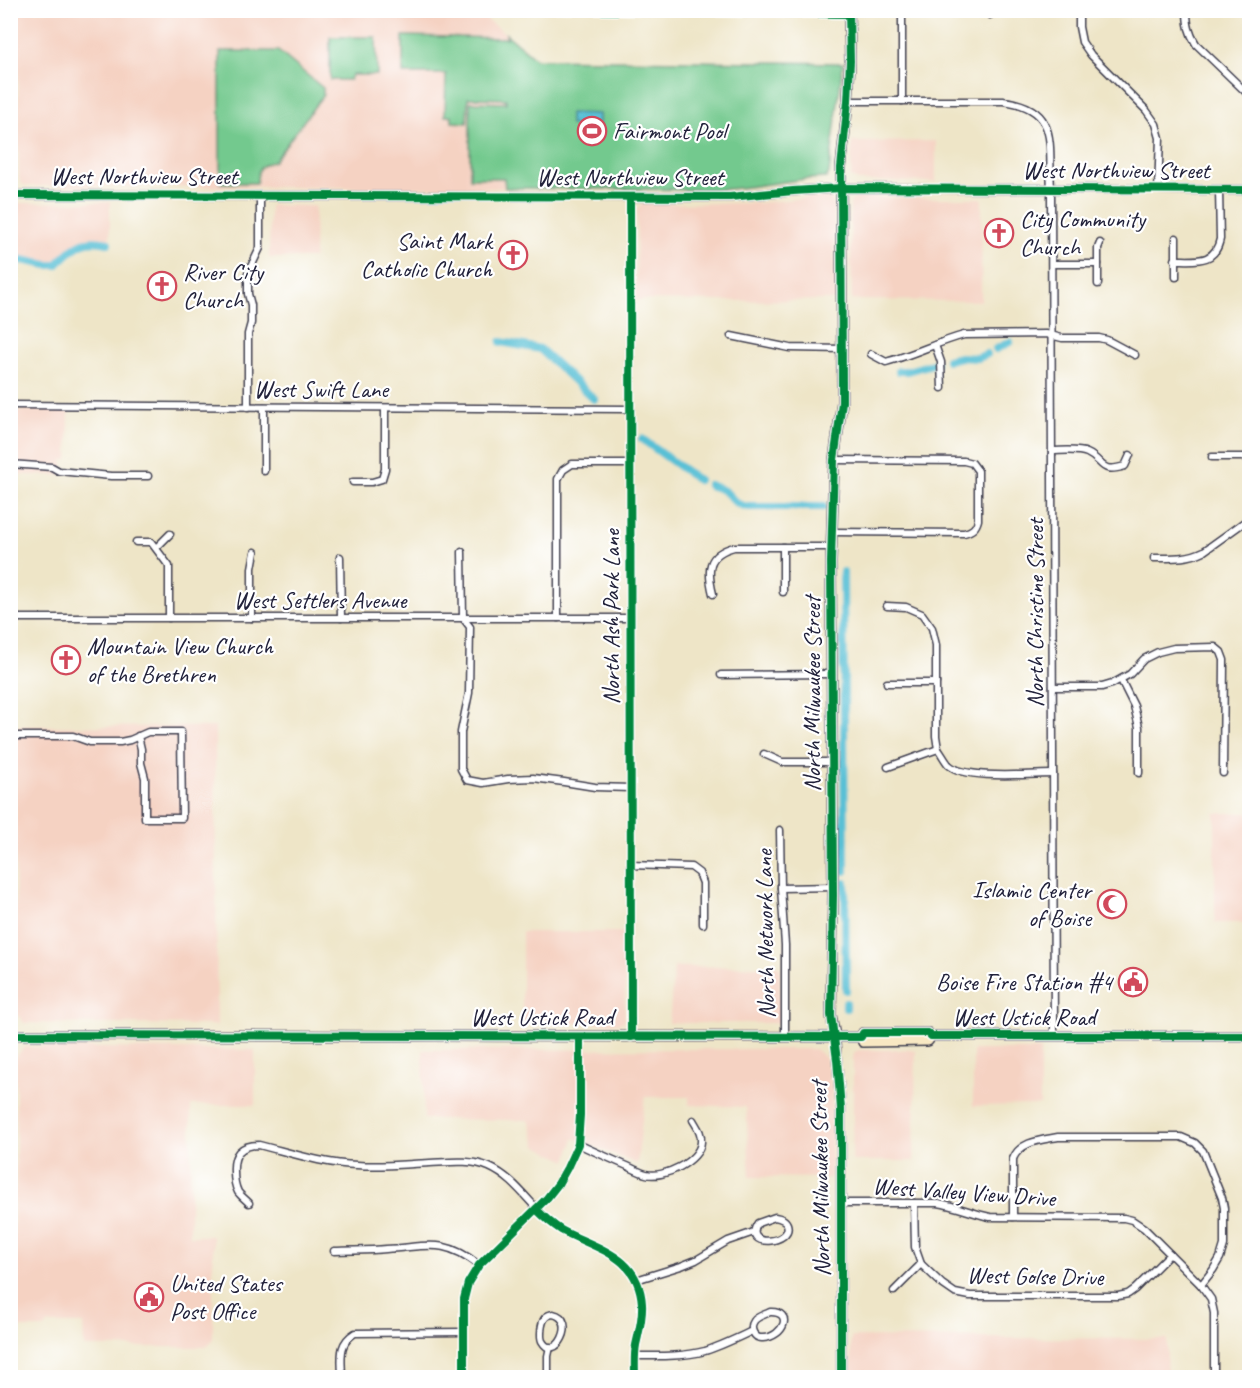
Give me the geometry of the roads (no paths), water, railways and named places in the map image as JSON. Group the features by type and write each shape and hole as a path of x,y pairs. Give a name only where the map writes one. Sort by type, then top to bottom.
{"main road":[{"name":"North Milwaukee Street","path":"835,1037 831,1015 832,532 834,460 842,402 841,168 850,62 849,12"},
{"name":"West Ustick Road","path":"10,1035 861,1037 863,1033 928,1033 931,1036 1250,1036"}],"street":[{"path":"555,10 849,12"},
{"path":"902,10 902,101"},
{"path":"1079,10 1082,42 1091,55 1146,110 1156,124 1160,138 1158,190"},
{"path":"1187,10 1190,35 1196,44 1250,96"},
{"name":"North Christine Street","path":"848,101 1017,102 1040,116 1050,135 1054,1036"},
{"name":"West Northview Street","path":"10,195 730,197 841,188 1250,190"},
{"path":"1175,260 1199,260 1214,254 1220,239 1219,190"},
{"path":"248,407 248,334 251,323 251,305 248,294 248,273 260,249 260,196"},
{"name":"North Ash Park Lane","path":"630,197 631,1037"},
{"path":"1176,238 1176,277"},
{"path":"1098,284 1100,243"},
{"path":"1052,264 1098,264"},
{"path":"871,354 886,362 964,335 1046,334 1062,338 1107,339 1135,355"},
{"path":"731,336 790,348 843,349"},
{"path":"935,345 941,362 942,388"},
{"name":"West Swift Lane","path":"10,405 631,409"},
{"path":"264,407 264,471"},
{"path":"353,482 372,482 382,479 385,469 385,408"},
{"path":"1052,452 1083,451 1110,469 1125,466 1130,455"},
{"path":"1212,457 1250,457"},
{"path":"832,532 964,533 974,529 978,520 978,471 972,464 834,460"},
{"path":"10,464 52,467 59,471 111,476 148,476"},
{"path":"558,618 558,479 563,470 572,465 631,465"},
{"path":"1154,558 1182,558 1197,555 1250,518"},
{"path":"156,548 170,534"},
{"path":"136,542 152,542 169,566 169,618"},
{"path":"713,594 709,570 711,562 720,552 734,547 832,547"},
{"path":"783,547 783,592"},
{"path":"252,618 252,568 255,552"},
{"path":"462,552 462,618 470,627 469,693 461,732 461,770 467,780 483,783 533,778 595,788 630,788"},
{"path":"340,557 340,618"},
{"path":"887,606 906,607 922,614 932,628 936,645 936,736 938,749 949,765 960,772 975,775 1053,774"},
{"name":"West Settlers Avenue","path":"10,618 630,618"},
{"path":"1053,687 1102,687 1121,680 1144,659 1158,652 1174,648 1215,647 1221,652 1224,660 1223,774"},
{"path":"721,675 831,674"},
{"path":"1121,680 1134,706 1139,727 1139,772"},
{"path":"887,683 936,683"},
{"path":"10,736 73,736 90,742 120,742 148,732 181,732 182,818 144,818 145,778 138,736"},
{"path":"888,767 938,749"},
{"name":"North Milwaukee Street","path":"764,754 782,762 832,762"},
{"name":"North Network Lane","path":"780,830 785,945 785,1037"},
{"path":"630,865 691,867 699,873 703,883 703,924"},
{"path":"781,888 833,887"},
{"path":"464,1377 464,1306 466,1290 472,1276 479,1265 547,1198 558,1184 578,1144 580,1037"},
{"name":"North Milwaukee Street","path":"835,1037 841,1109 841,1377"},
{"path":"578,1144 647,1174 663,1174 689,1161 700,1149 702,1140 693,1120"},
{"path":"1013,1217 1013,1159 1021,1146 1058,1137 1181,1137 1195,1143 1203,1151 1224,1208 1224,1245 1220,1258 1201,1285"},
{"path":"249,1203 238,1192 234,1180 234,1165 236,1156 242,1148 250,1145 356,1166 454,1161 481,1164 512,1182 548,1221 614,1255 630,1270 636,1280 643,1314 635,1356 635,1377"},
{"name":"West Valley View Drive","path":"841,1203 938,1203 990,1217 1124,1218 1132,1220 1144,1228 1201,1285 1211,1299 1214,1313 1214,1377"},
{"path":"894,1291 921,1264 915,1247 914,1203"},
{"path":"775,1217 782,1218 787,1227 783,1236 765,1241 758,1239 754,1232 758,1223 775,1217"},
{"path":"636,1280 696,1260 728,1241 754,1232"},
{"path":"334,1251 436,1245 460,1251 479,1265"},
{"name":"West Golse Drive","path":"921,1264 955,1293 970,1296 1118,1296 1128,1294 1135,1289 1170,1254"},
{"path":"770,1312 780,1314 784,1320 781,1330 764,1338 752,1331 754,1321 770,1312"},
{"path":"556,1314 564,1322 562,1341 557,1346 550,1347 542,1340 543,1322 546,1316 556,1314"},
{"path":"635,1356 682,1355 698,1352 752,1331"},
{"path":"342,1377 343,1344 355,1333 464,1332"},
{"path":"548,1377 550,1347"}],"water":[{"name":"Fairmont Pool","path":"570,113 599,114 599,138 586,138 586,125 570,125"}],"waterway":[{"path":"22,260 56,265 79,245 91,241 108,243"},
{"path":"501,342 540,349 594,399"},
{"path":"996,349 1010,342"},
{"path":"948,360 960,357 978,358 987,354"},
{"path":"899,371 936,363"},
{"path":"642,439 698,480"},
{"path":"709,485 722,490 738,504 749,507 823,507"},
{"path":"843,572 845,871"},
{"path":"845,883 846,990"},
{"path":"846,1003 846,1008"}],"place":[{"name":"Fairmont Pool","path":"592,131"},
{"name":"City Community Church","path":"999,233"},
{"name":"Saint Mark Catholic Church","path":"513,255"},
{"name":"River City Church","path":"162,286"},
{"name":"Mountain View Church of the Brethren","path":"66,660"},
{"name":"Islamic Center of Boise","path":"1112,904"},
{"name":"Boise Fire Station #4","path":"1133,982"},
{"name":"United States Post Office","path":"149,1297"}]}
